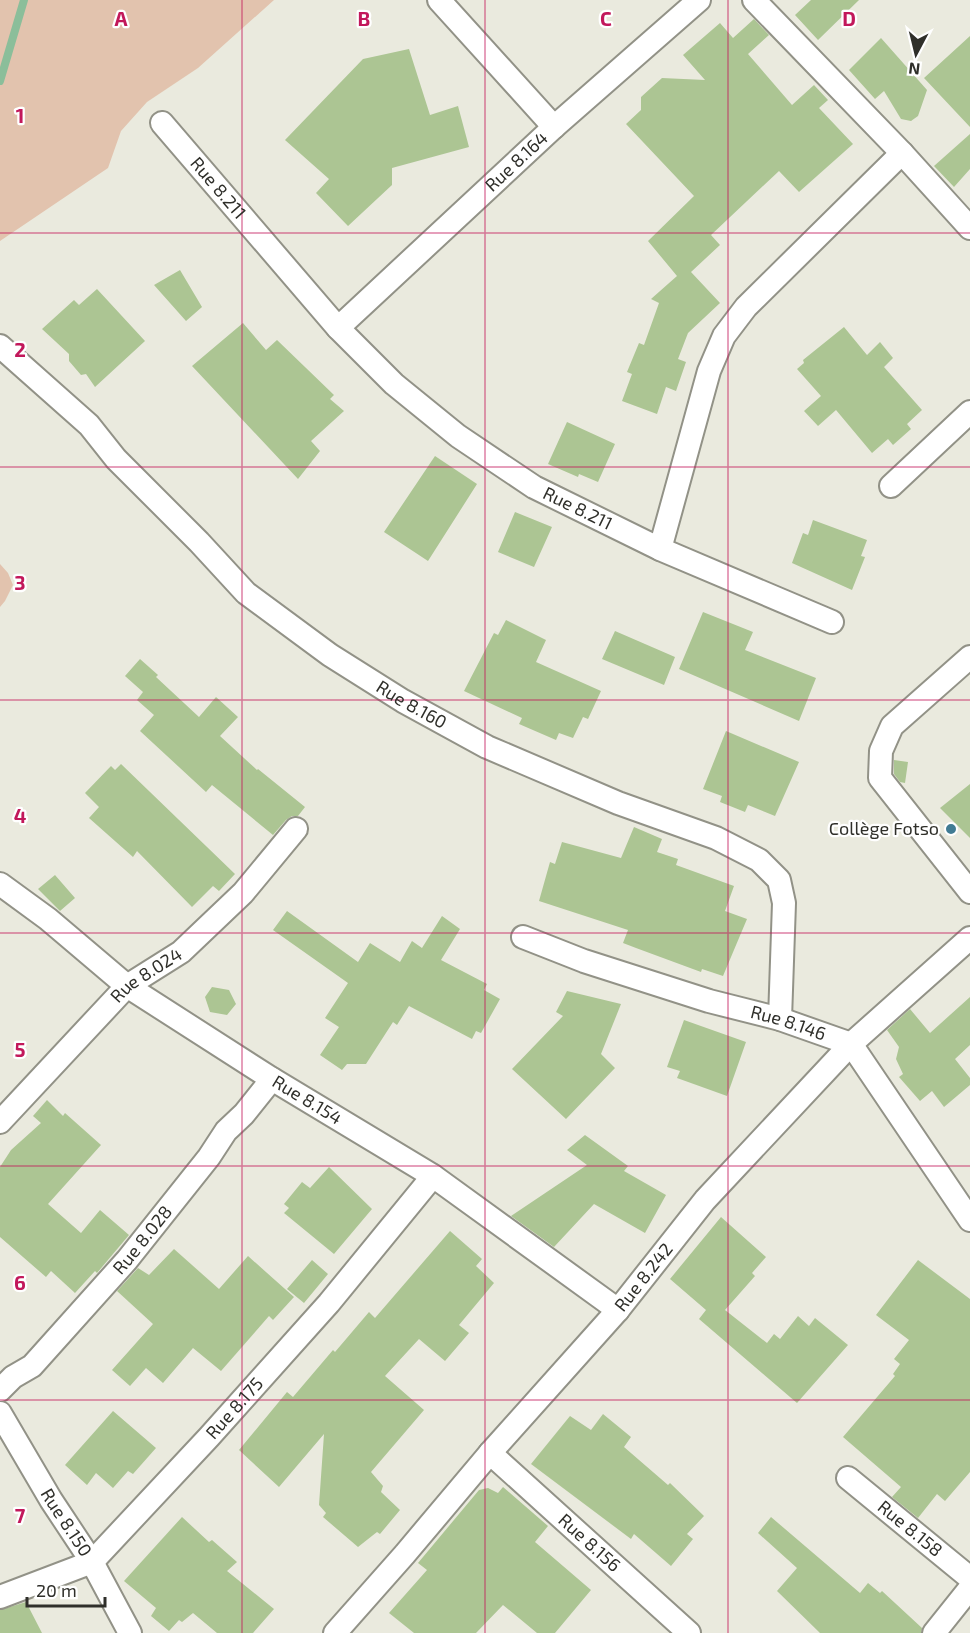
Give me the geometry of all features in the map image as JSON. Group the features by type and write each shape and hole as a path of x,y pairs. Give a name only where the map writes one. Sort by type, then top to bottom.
{"street":[{"path":"440,0 554,127"},
{"name":"Rue 8.164","path":"338,328 554,127 699,0"},
{"path":"754,0 902,153 970,228"},
{"name":"Rue 8.211","path":"162,123 338,328 394,384 458,436 534,487 660,549 832,622"},
{"path":"660,549 709,370 724,336 746,307 902,153"},
{"name":"Rue 8.160","path":"0,346 89,425 116,459 246,593 330,655 403,701 486,747 618,803 716,838 759,860 779,880 784,903 780,1019"},
{"path":"891,486 970,412"},
{"path":"970,657 892,726 881,751 880,778 970,892"},
{"name":"Rue 8.024","path":"0,1122 127,986 182,952 243,893 296,829"},
{"name":"Rue 8.154","path":"0,884 48,919 127,986 272,1079 433,1176 618,1310"},
{"name":"Rue 8.146","path":"523,937 584,961 709,1001 780,1019 851,1044 970,1220"},
{"name":"Rue 8.242","path":"344,1630 490,1453 618,1310 705,1200 851,1044 970,939"},
{"name":"Rue 8.028","path":"0,1390 13,1377 32,1365 128,1260 209,1157 226,1131 244,1114 272,1079"},
{"name":"Rue 8.175","path":"0,1597 92,1562 210,1437 329,1304 433,1176"},
{"name":"Rue 8.150","path":"0,1413 51,1500 92,1562 130,1633"},
{"name":"Rue 8.156","path":"490,1453 688,1633"},
{"name":"Rue 8.158","path":"848,1478 970,1578"},
{"path":"934,1633 970,1588"}],"shaded area":[{"path":"0,0 274,0 198,68 147,102 121,131 108,168 0,241"},
{"path":"0,564 8,573 13,585 0,607"}],"building":[{"path":"811,0 859,0 818,40 795,15"},
{"path":"754,19 769,35 748,54 792,105 814,85 828,100 819,108 853,144 799,192 779,171 711,235 720,245 691,272 720,303 688,333 678,359 686,362 676,391 666,387 657,414 622,401 632,374 627,372 639,343 644,345 659,303 651,299 677,276 648,241 694,196 626,124 641,110 641,97 662,78 705,80 683,55 720,23 733,38"},
{"path":"970,36 970,127 924,78"},
{"path":"881,38 927,90 918,116 911,121 901,119 884,91 875,99 849,70"},
{"path":"409,49 430,115 458,106 469,147 392,168 392,185 348,226 316,193 329,179 285,140 363,59"},
{"path":"970,134 970,169 954,187 934,166"},
{"path":"180,270 202,307 186,321 154,285"},
{"path":"97,289 145,341 95,387 86,374 81,375 69,361 69,354 42,329 74,300 79,305"},
{"path":"243,323 266,350 277,340 334,395 330,399 344,411 311,441 320,451 298,479 192,366"},
{"path":"844,327 867,355 880,342 893,358 884,367 922,410 907,424 911,429 893,445 888,439 872,453 836,410 818,426 804,411 821,396 797,369 804,363 803,360"},
{"path":"567,422 615,444 598,482 579,474 578,477 548,464"},
{"path":"435,456 477,484 428,561 384,532"},
{"path":"515,512 552,527 534,567 498,552"},
{"path":"813,520 867,540 861,556 865,557 852,590 792,563 803,533 808,535"},
{"path":"703,612 753,632 745,650 816,678 799,721 679,669"},
{"path":"506,620 546,640 536,662 601,691 588,719 583,717 573,738 559,733 556,740 519,724 522,718 464,691 494,633 498,635"},
{"path":"615,631 675,657 664,685 602,659"},
{"path":"140,659 199,717 216,697 238,717 220,736 257,770 305,807 298,816 292,816 286,820 273,835 212,785 206,792 140,731 154,715 137,700 143,692 125,676"},
{"path":"726,731 799,762 775,816 748,805 745,812 720,802 722,796 703,789"},
{"path":"894,760 908,762 905,783 900,782 894,774"},
{"path":"121,764 235,874 219,891 213,886 192,907 137,851 133,857 89,818 99,807 85,793 111,766 115,770"},
{"name":"Collège Fotso","path":"970,784 970,838 940,808"},
{"path":"634,827 662,839 657,852 678,859 676,865 734,886 725,911 747,919 723,976 702,969 701,972 623,943 628,930 539,901 550,862 555,864 562,842 621,858"},
{"path":"55,875 75,898 60,911 38,889"},
{"path":"287,911 358,962 370,943 400,962 412,941 422,948 442,916 460,929 441,960 487,984 484,990 500,999 481,1033 476,1031 472,1039 409,1006 397,1025 393,1022 366,1064 347,1064 342,1070 320,1055 339,1027 325,1018 348,983 273,930"},
{"path":"212,987 229,990 236,1004 227,1015 210,1012 205,997"},
{"path":"567,991 621,1004 601,1054 615,1068 566,1119 512,1069 563,1016 556,1012"},
{"path":"970,997 970,1045 955,1059 970,1078 970,1085 944,1107 932,1091 920,1101 899,1077 903,1074 896,1059 899,1047 887,1030 910,1009 930,1033"},
{"path":"684,1020 746,1042 727,1096 677,1078 680,1071 667,1067"},
{"path":"47,1100 63,1116 65,1113 101,1145 48,1204 81,1233 100,1210 129,1235 97,1273 95,1271 75,1293 51,1271 46,1277 0,1237 0,1167 11,1150 41,1123 33,1116"},
{"path":"585,1135 628,1166 624,1171 666,1195 645,1233 594,1204 554,1247 511,1216 587,1165 567,1150"},
{"path":"329,1167 372,1209 334,1254 284,1213 289,1208 284,1204 302,1182 310,1188"},
{"path":"721,1217 766,1257 752,1273 755,1276 725,1310 767,1343 774,1334 780,1339 798,1316 809,1326 815,1318 848,1345 797,1403 699,1319 706,1310 670,1279"},
{"path":"450,1231 482,1259 476,1266 494,1283 459,1325 469,1333 445,1361 419,1339 385,1376 424,1410 371,1472 383,1486 381,1492 400,1510 380,1534 377,1532 358,1547 323,1517 326,1513 319,1505 324,1434 279,1487 239,1450 287,1392 293,1397 369,1312 375,1318"},
{"path":"174,1249 219,1289 248,1256 294,1297 273,1320 269,1316 221,1371 193,1348 163,1383 146,1368 130,1386 112,1370 153,1324 117,1291 138,1268 149,1275"},
{"path":"312,1260 328,1274 304,1303 287,1289"},
{"path":"918,1260 970,1299 970,1472 945,1501 937,1494 918,1518 892,1497 901,1487 843,1437 895,1376 893,1374 900,1364 894,1359 909,1340 876,1315"},
{"path":"113,1411 156,1448 133,1474 128,1471 113,1488 96,1473 87,1485 65,1465"},
{"path":"603,1414 631,1437 624,1447 668,1485 670,1483 704,1516 687,1534 693,1539 671,1566 634,1534 631,1539 531,1464 570,1416 591,1430"},
{"path":"503,1487 548,1526 535,1542 591,1590 555,1633 537,1633 503,1605 476,1633 414,1633 389,1613 427,1570 418,1563 479,1490 488,1488 498,1493"},
{"path":"182,1517 209,1542 212,1540 237,1562 227,1571 274,1609 253,1633 217,1633 193,1613 182,1622 179,1620 169,1631 151,1616 156,1608 124,1581"},
{"path":"771,1517 860,1593 868,1583 880,1593 882,1591 922,1628 921,1633 820,1633 777,1591 797,1568 758,1533"},
{"path":"26,1602 42,1633 0,1633 0,1610"}],"waterway":[{"path":"0,81 24,0"}],"place":[{"name":"Collège Fotso","path":"951,829"}]}
